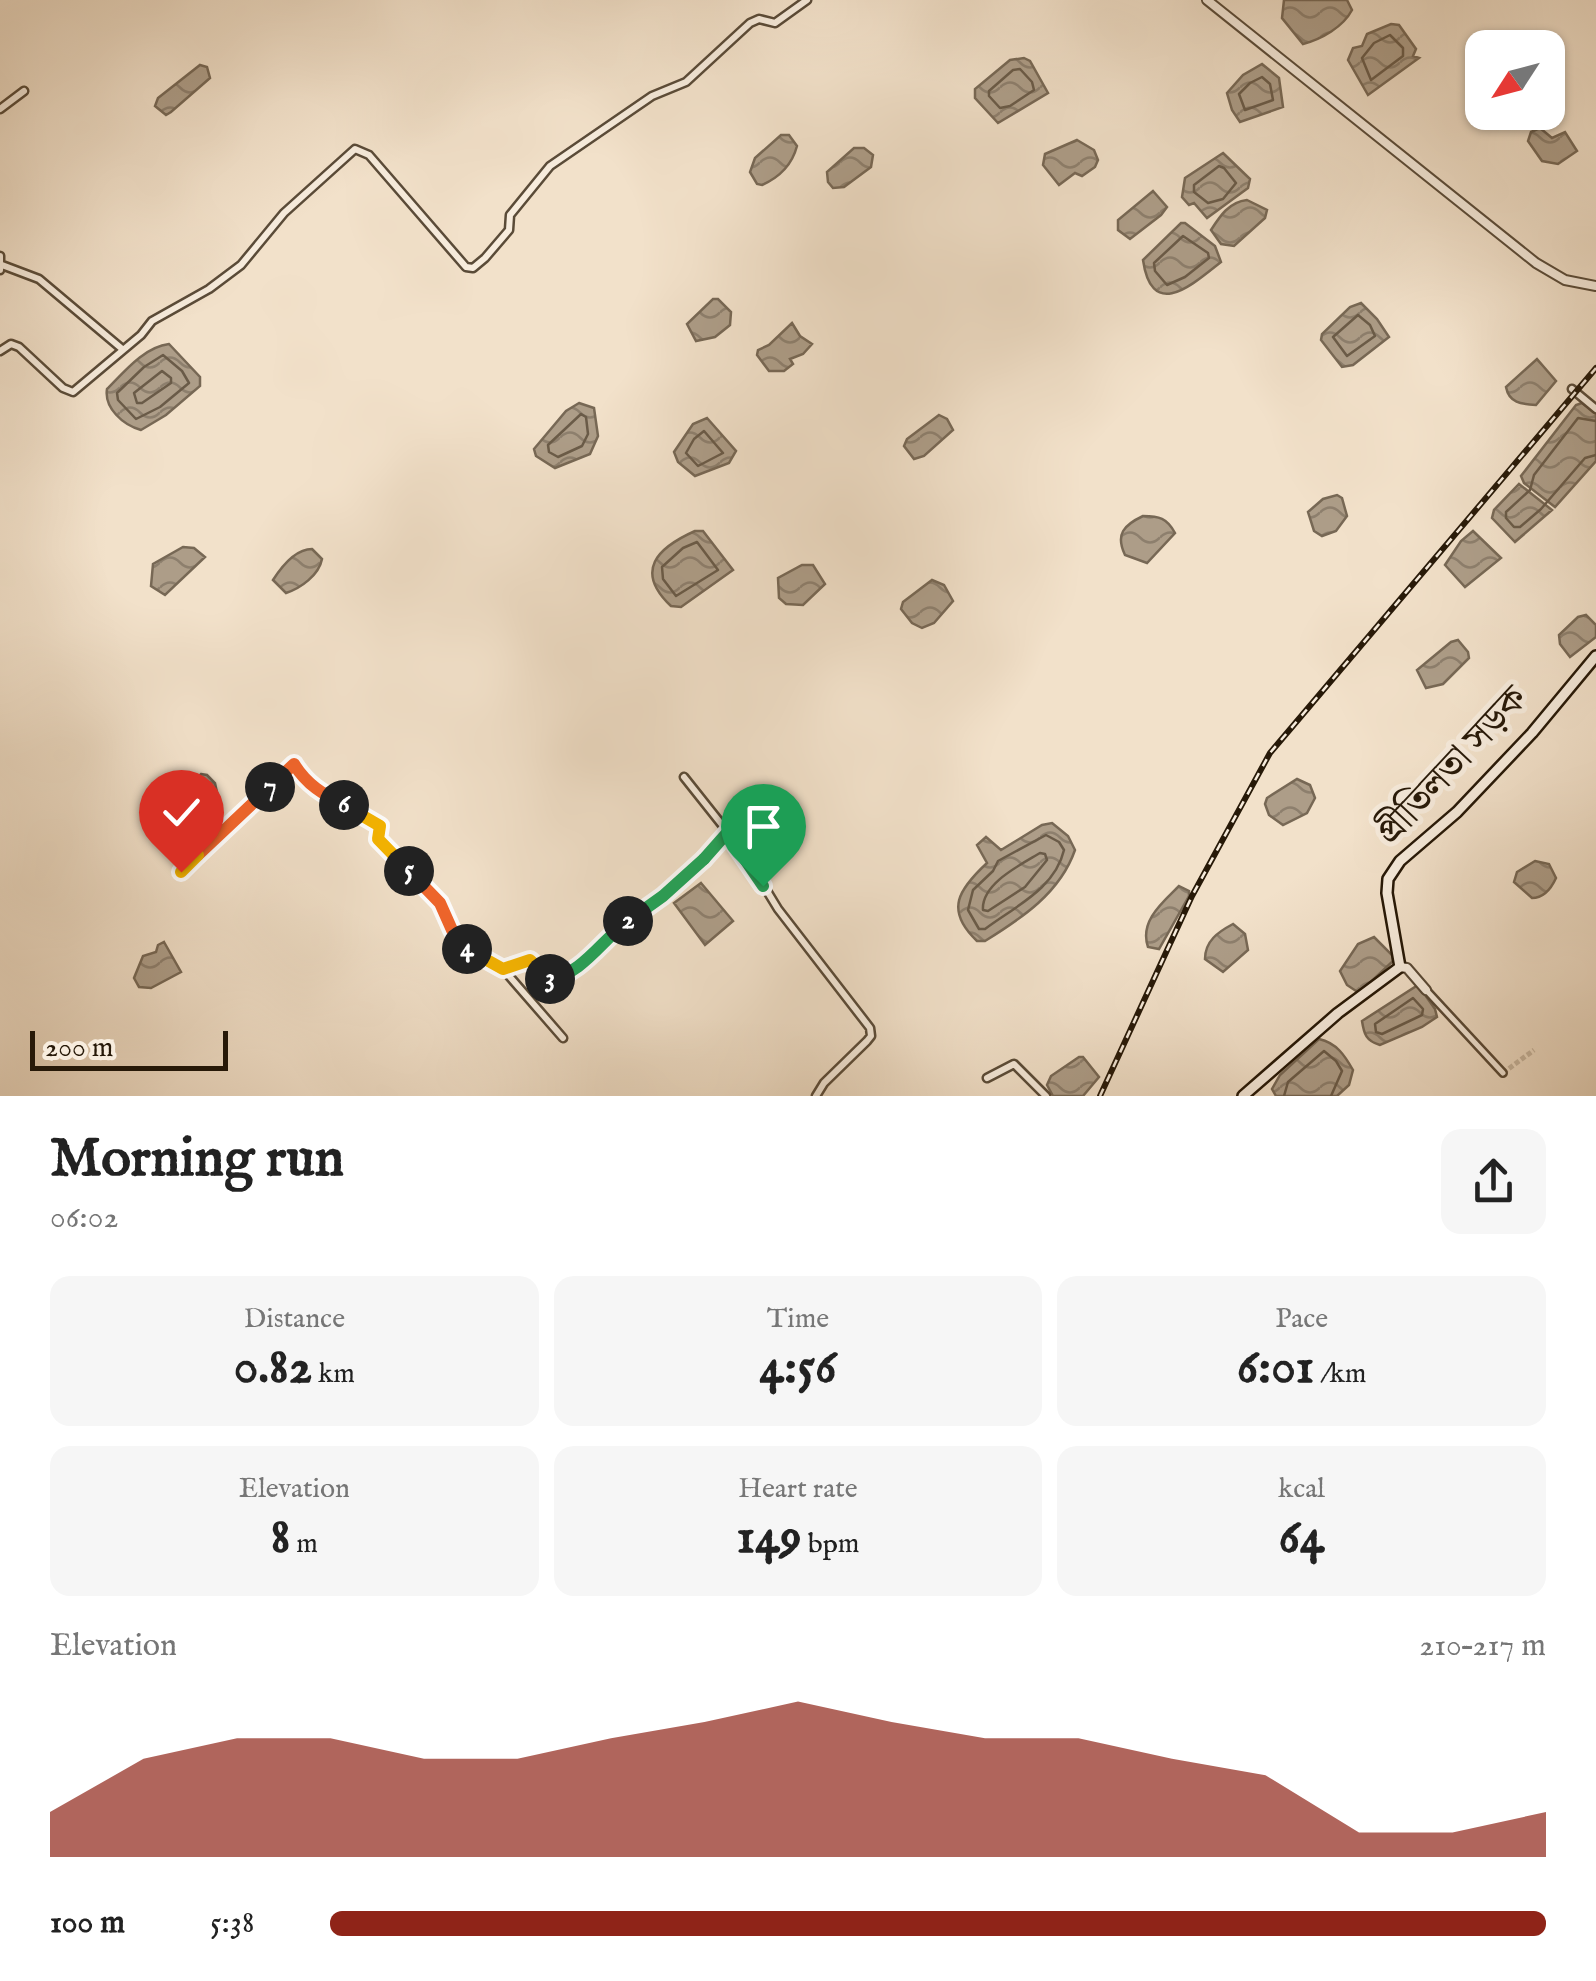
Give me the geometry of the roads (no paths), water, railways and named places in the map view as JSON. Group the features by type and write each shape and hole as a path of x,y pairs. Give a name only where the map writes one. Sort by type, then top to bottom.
{"main road":[{"name":"প্রীতিলতা সড়ক","path":"1400,967 1388,879 1400,862 1457,812 1532,732 1596,656"},
{"path":"1243,1096 1325,1023 1400,967"}],"street":[{"path":"0,351 10,344 19,347 63,388 73,392 152,321 210,290 241,264 284,213 355,149 369,155 466,267 472,268 486,258 509,230 510,215 567,151 652,96 686,82 750,23 758,20 775,24 806,0"},
{"path":"1207,0 1536,263 1565,280 1596,286"},
{"path":"0,109 24,92"},
{"path":"1,264 39,279 122,348"},
{"path":"1572,390 1596,410"},
{"path":"1587,665 1596,675"},
{"path":"181,872 294,764 320,792 380,826 378,839 440,903 452,930 466,948 503,969 562,1038"},
{"path":"684,777 742,850 778,910 870,1028 871,1036 816,1096"},
{"path":"503,969 530,960 551,980 560,978 663,896 727,833"},
{"path":"1400,967 1407,968 1504,1072"},
{"path":"986,1078 1014,1064 1046,1096"}],"water":[{"path":"1284,0 1347,0 1352,10 1331,32 1303,44 1282,18"},
{"path":"1391,24 1399,25 1416,49 1413,56 1419,58 1368,95 1348,60 1353,48 1362,46 1367,34"},
{"path":"1010,60 1030,61 1048,93 998,123 975,98 975,89"},
{"path":"1262,64 1279,78 1283,107 1240,122 1227,93 1243,75"},
{"path":"200,65 207,67 210,78 166,115 155,106 158,98"},
{"path":"1542,130 1552,138 1565,132 1577,151 1558,164 1542,161 1528,141 1531,132"},
{"path":"781,135 789,135 797,146 792,159 774,178 757,184 750,172 755,158"},
{"path":"1077,140 1094,150 1098,160 1082,176 1075,173 1059,185 1043,165 1045,154"},
{"path":"854,148 864,148 873,155 871,167 844,187 833,188 827,172"},
{"path":"1223,153 1250,179 1248,188 1207,218 1194,203 1189,205 1182,197 1185,178"},
{"path":"1153,191 1167,207 1130,239 1118,230 1118,220"},
{"path":"1247,200 1267,210 1265,218 1234,246 1221,244 1211,230 1230,207"},
{"path":"1181,223 1215,246 1221,262 1186,287 1164,294 1155,290 1148,279 1143,260"},
{"path":"713,299 731,312 730,325 715,337 696,341 687,324"},
{"path":"1361,303 1389,337 1353,365 1342,367 1321,340 1322,334 1350,307"},
{"path":"792,323 800,336 812,344 803,354 790,359 793,364 784,371 769,371 757,355 758,350"},
{"path":"169,344 200,377 200,386 166,415 141,430 134,428 112,409 107,389 143,355"},
{"path":"1537,359 1556,381 1536,405 1516,402 1506,387"},
{"path":"579,403 594,408 598,436 590,454 555,468 536,456 534,449 566,411"},
{"path":"1582,403 1596,413 1596,461 1555,507 1524,483 1521,476 1576,405"},
{"path":"939,415 947,419 953,430 924,456 914,459 904,446 907,439"},
{"path":"707,418 736,451 729,463 695,476 678,462 674,452 693,424"},
{"path":"1519,484 1552,510 1515,542 1492,518 1494,510"},
{"path":"1337,495 1342,498 1347,516 1336,531 1322,536 1314,531 1308,512 1323,499"},
{"path":"1143,516 1162,519 1175,533 1147,563 1125,555 1121,541 1126,527"},
{"path":"695,531 703,531 733,570 681,607 671,606 654,582 652,571 661,553"},
{"path":"1473,531 1501,558 1465,587 1445,565"},
{"path":"183,547 194,548 205,557 165,595 151,586 153,564"},
{"path":"312,549 322,559 317,570 286,593 273,580 295,555"},
{"path":"802,565 813,565 825,584 803,605 786,604 779,598 778,578"},
{"path":"932,580 944,585 953,601 934,623 922,628 912,623 901,609 903,602"},
{"path":"1586,615 1596,625 1596,637 1570,657 1560,644 1559,635 1578,617"},
{"path":"1458,640 1469,658 1443,684 1426,688 1417,670"},
{"path":"201,774 215,783 218,797 191,820 176,815 168,818 157,801 160,793 171,796 181,788 181,779 194,781"},
{"path":"1297,779 1310,785 1315,798 1307,813 1283,825 1269,815 1265,804 1267,798"},
{"path":"1052,823 1068,836 1075,850 1060,879 1026,913 985,941 977,941 958,910 963,891 987,863 977,845 986,837 1001,850"},
{"path":"1535,861 1549,864 1556,878 1547,892 1532,898 1514,882 1517,872"},
{"path":"701,883 733,921 705,945 674,903"},
{"path":"1179,886 1189,891 1189,896 1159,949 1148,947 1150,920"},
{"path":"1233,924 1245,934 1248,950 1223,972 1205,959 1207,947"},
{"path":"1374,937 1393,961 1359,993 1347,985 1340,971 1358,944"},
{"path":"164,942 181,972 151,988 139,987 134,978 143,956 156,952"},
{"path":"1418,985 1437,1017 1380,1045 1369,1039 1362,1021"},
{"path":"1319,1039 1336,1047 1347,1060 1353,1070 1349,1085 1337,1096 1276,1096 1272,1089 1280,1075"},
{"path":"1079,1057 1099,1077 1083,1096 1053,1096 1047,1085 1051,1076"}],"tunnel":[{"path":"1503,1073 1534,1050"}],"railway":[{"path":"1100,1096 1192,896 1270,753 1596,368"}]}
